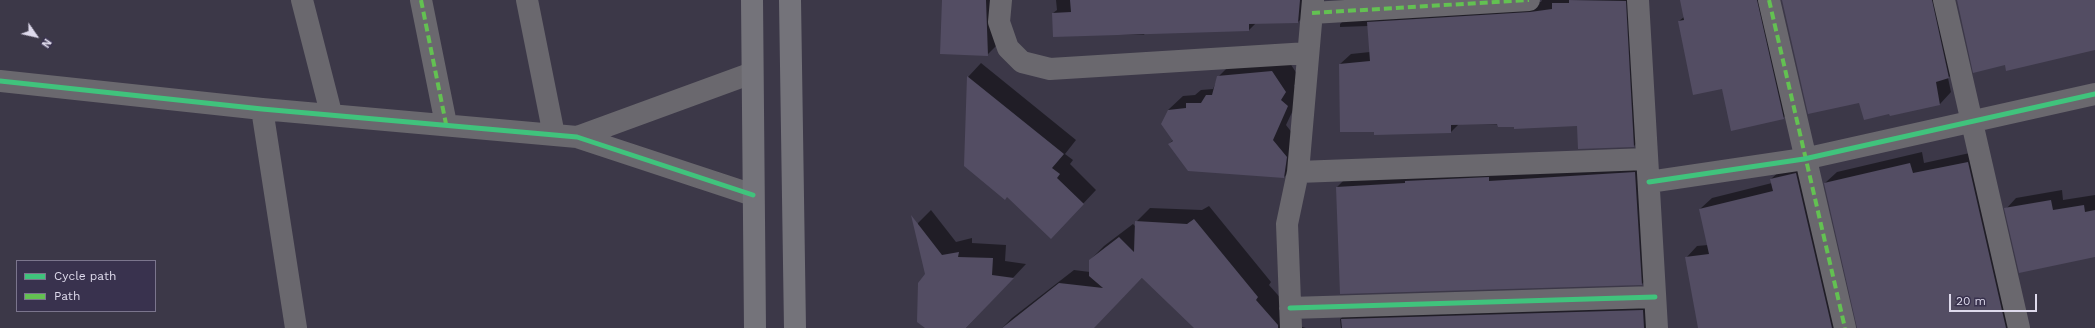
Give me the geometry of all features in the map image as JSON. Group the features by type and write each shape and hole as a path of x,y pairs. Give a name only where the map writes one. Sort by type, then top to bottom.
{"main road":[{"path":"752,0 755,328"},
{"path":"790,0 795,328"}],"street":[{"path":"302,0 331,113"},
{"path":"421,0 446,124"},
{"path":"528,0 554,135"},
{"path":"1001,0 999,22 1008,48 1022,62 1050,69 1308,53"},
{"path":"1529,0 1312,7 1298,172 1287,224 1290,318 1655,297"},
{"path":"1638,0 1657,328"},
{"path":"1769,0 1804,159 1845,328"},
{"path":"1944,0 2019,328"},
{"path":"577,137 752,74"},
{"path":"0,81 262,108 331,113 577,137 753,195"},
{"path":"1649,182 1804,159 2095,94"},
{"path":"262,108 296,328"},
{"path":"1298,172 1648,158"}],"building":[{"path":"942,0 986,0 988,56 940,54"},
{"path":"1070,0 1300,0 1298,23 1249,24 1249,31 1053,37 1052,13 1071,12"},
{"path":"1569,0 1626,1 1634,147 1578,149 1577,126 1514,129 1514,127 1498,127 1497,124 1451,125 1451,133 1374,135 1374,132 1340,132 1339,64 1370,61 1367,22 1530,12 1552,9 1552,3 1569,3"},
{"path":"1680,0 1757,0 1784,119 1731,131 1722,89 1693,95 1678,21 1684,20"},
{"path":"1782,0 1932,0 1949,78 1936,82 1940,105 1864,120 1859,103 1808,114"},
{"path":"1957,0 2095,0 2095,50 2006,71 2005,65 1973,73"},
{"path":"1272,71 1286,92 1281,100 1288,106 1273,140 1287,157 1284,178 1188,171 1168,144 1173,141 1161,124 1168,110 1186,108 1186,103 1201,103 1206,95 1212,95 1217,76"},
{"path":"967,76 1064,154 1052,168 1060,174 1057,178 1084,204 1051,239 1007,197 1005,200 964,166"},
{"path":"1968,162 2006,328 1857,328 1824,183 1910,163 1913,173"},
{"path":"1635,172 1642,285 1340,294 1336,187 1405,183 1405,181 1489,177 1489,181"},
{"path":"1796,173 1832,328 1698,328 1685,257 1709,254 1699,209 1773,191 1770,179"},
{"path":"2051,200 2053,210 2084,205 2085,212 2095,210 2095,257 2019,273 2004,208"},
{"path":"911,215 942,255 959,252 958,257 993,258 992,275 1014,278 966,328 925,328 917,322 918,283 925,274"},
{"path":"1194,219 1258,297 1256,300 1278,325 1278,328 1194,328 1142,278 1094,328 1002,328 1059,283 1103,288 1089,276 1089,260 1119,237 1134,252 1135,221 1187,224"},
{"path":"1643,310 1644,328 1342,328 1341,319"}],"marked path":[{"path":"421,0 446,124"},
{"path":"1312,13 1529,0"},
{"path":"1769,0 1845,328"}],"cycle path":[{"path":"0,81 262,109 577,137 753,195"},
{"path":"1649,182 1804,159 2095,94"},
{"path":"1290,308 1655,297"}]}
